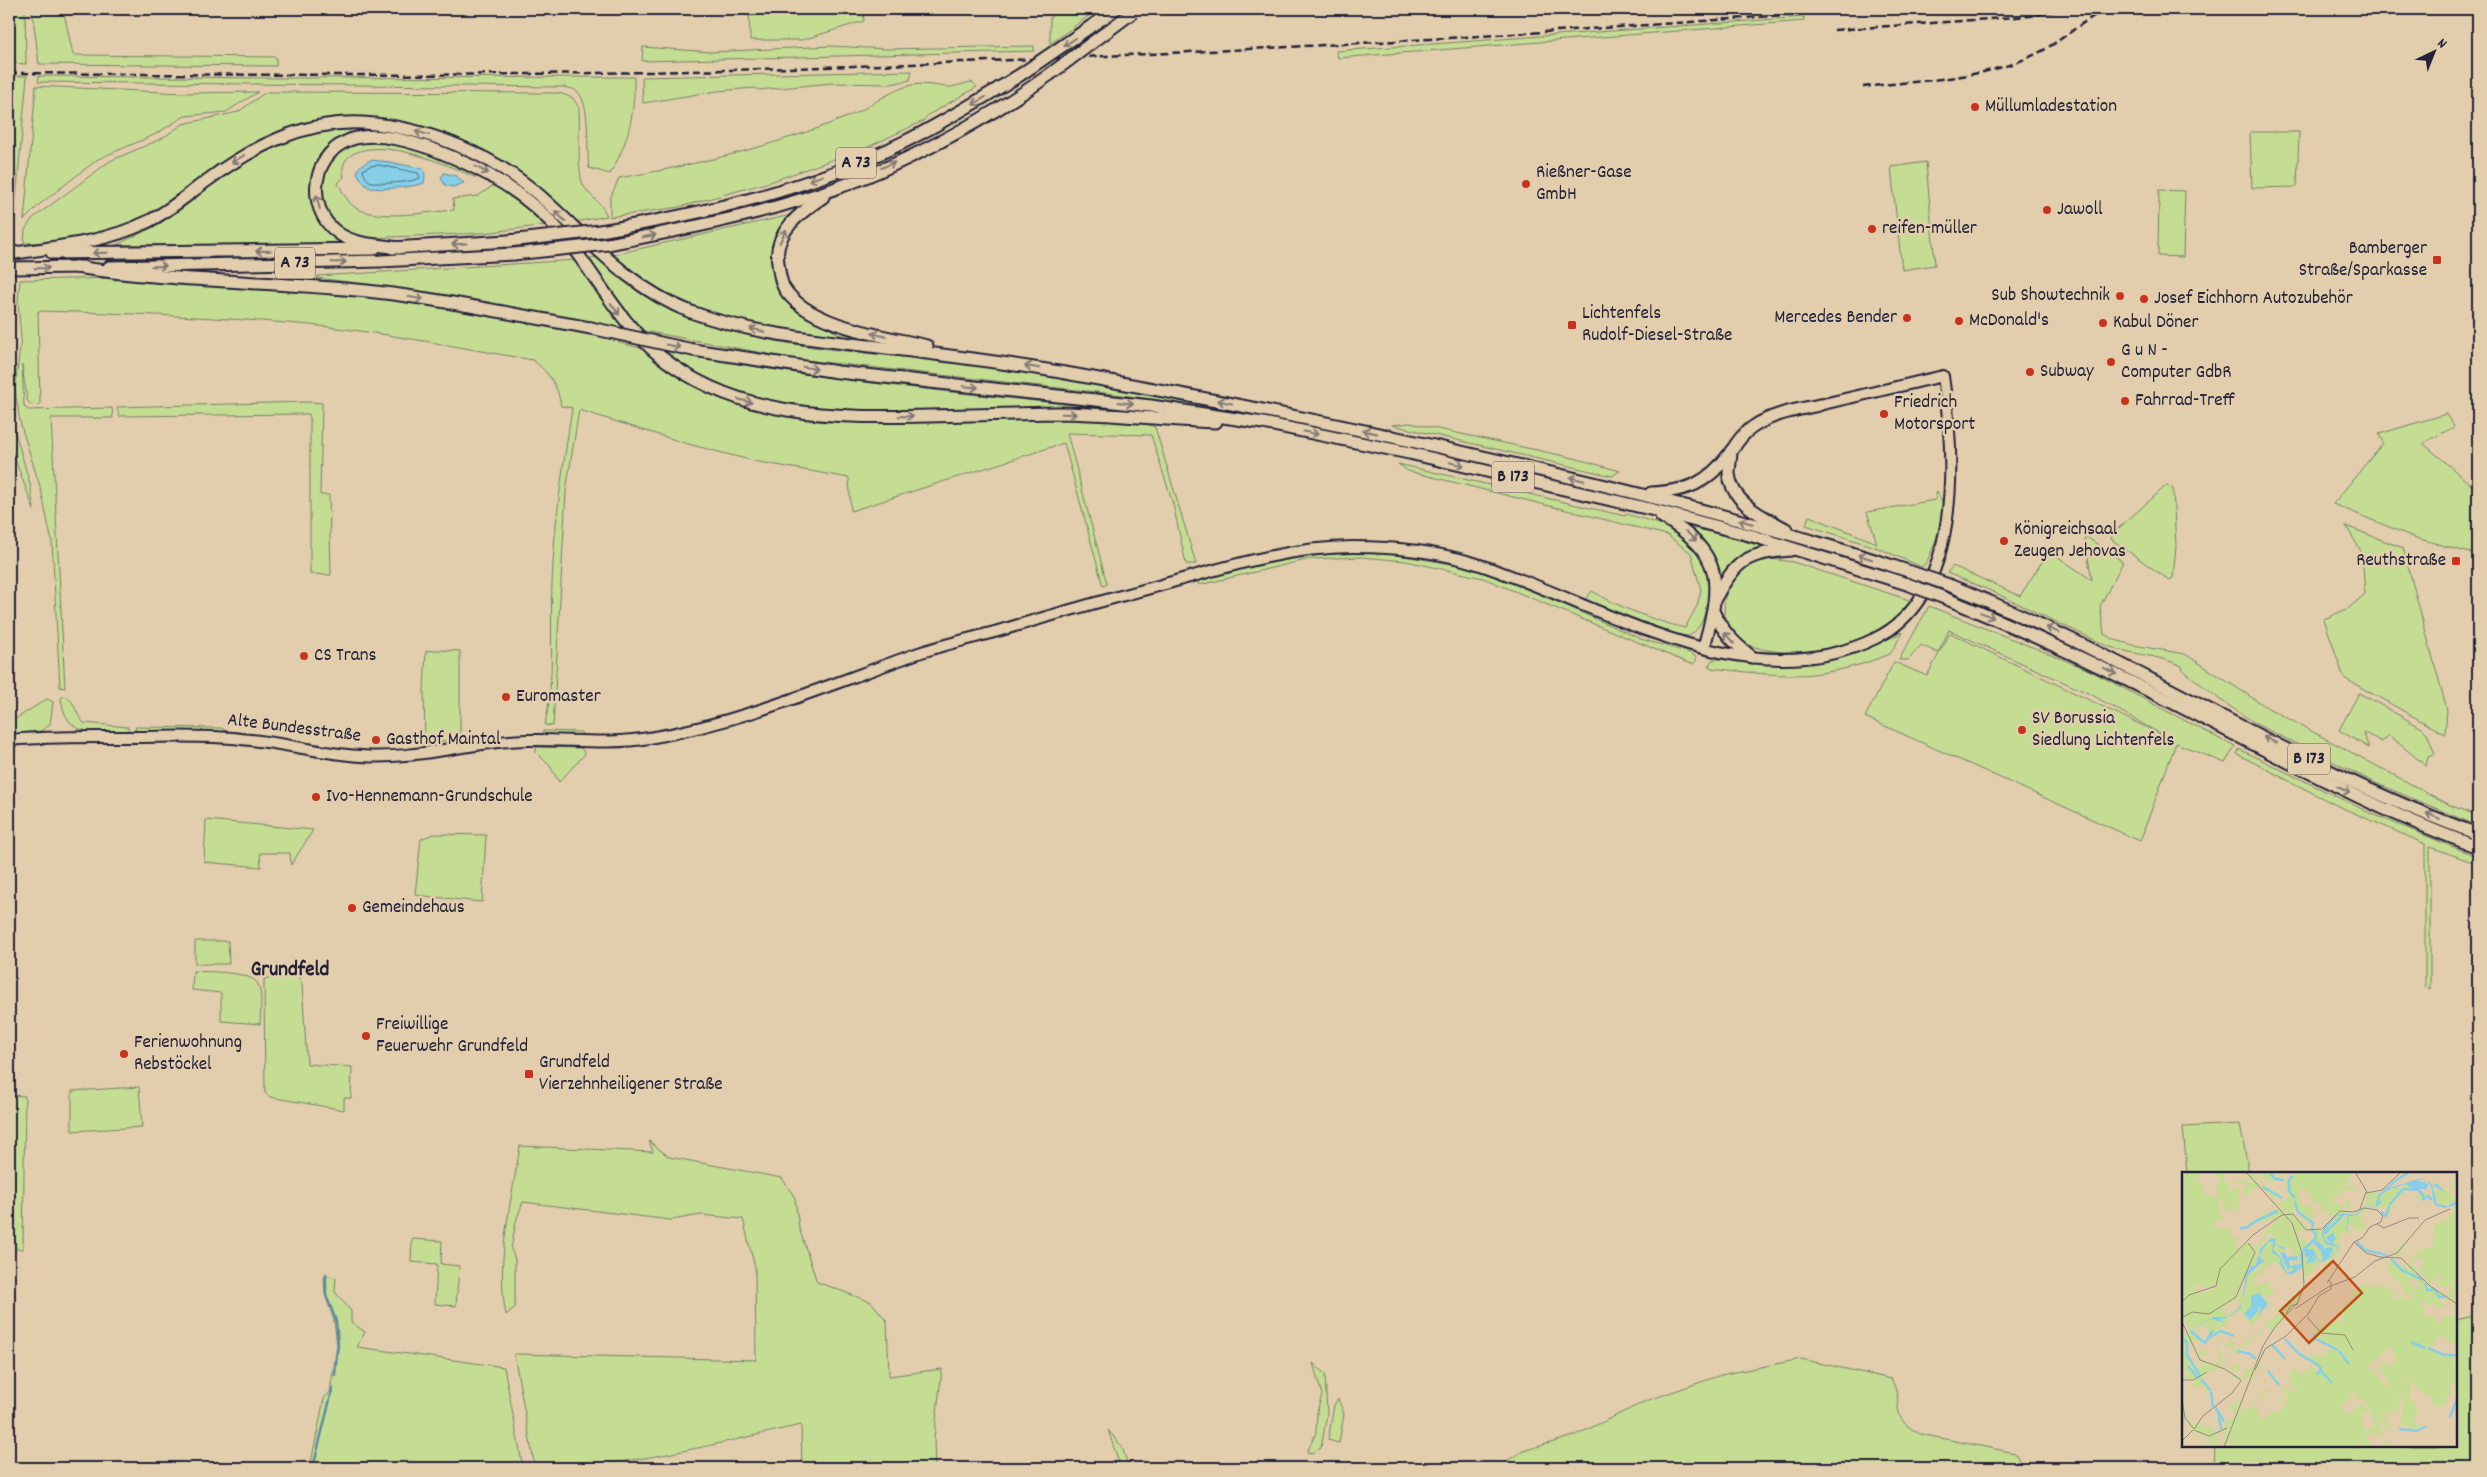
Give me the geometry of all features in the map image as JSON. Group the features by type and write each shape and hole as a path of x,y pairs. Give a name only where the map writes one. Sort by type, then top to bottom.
{"highway":[{"name":"A 73","path":"9,268 381,261 514,254 608,244 747,215 805,199 937,142 1049,75 1135,10"},
{"name":"A 73","path":"9,254 399,248 508,241 600,231 678,216 740,202 852,165 918,135 1020,75 1112,11"},
{"path":"9,254 112,236 149,222 178,204 236,160 281,137 331,125 358,123 394,126 455,144 508,172 534,191 615,268 660,298 685,309 766,332 978,359"},
{"path":"399,248 350,240 338,234 322,213 316,189 319,171 327,156 340,146 356,138 377,137 402,140 482,169 500,181 532,205 562,235 618,312 640,338 680,370 703,384 732,397 786,411 839,416 1066,413 1263,423"},
{"path":"843,184 809,206 784,232 778,246 777,259 784,288 794,300 808,311 826,320 978,359"},
{"path":"76,267 127,275 213,279 368,292 481,308 591,328 693,350 838,372 1142,405 1263,423"},
{"name":"B 173","path":"978,359 1221,401 1418,442 1639,494 1810,540 1946,584 2070,638 2377,792 2478,834"},
{"path":"1639,494 1676,492 1694,486 1715,472 1737,442 1754,426 1787,412 1819,405"},
{"name":"B 173","path":"1263,423 1410,453 1650,510 1799,550 1907,584 1942,597 2083,658 2372,804 2478,847"},
{"path":"1731,451 1730,474 1735,493 1746,505 1764,517 1810,540"},
{"path":"1650,510 1697,540 1707,555 1714,575 1716,597 1714,613 1704,647"},
{"path":"1716,597 1728,576 1741,562 1760,553 1799,550"},
{"path":"1714,613 1724,632 1736,645 1752,656"}],"main road":[{"name":"Alte Bundesstraße","path":"9,740 197,736 243,739 340,754 378,757 480,743 531,740 630,741 670,734 744,715 920,653 1114,598 1267,557 1314,549 1351,547 1395,548 1434,553 1467,561 1498,571 1625,624 1666,638 1752,656 1801,658 1854,647 1890,630 1916,604 1936,565 1950,494 1951,452 1943,376 1819,405"}],"green space":[{"path":"9,9 25,9 26,64 9,63"},
{"path":"32,9 63,9 73,55 276,57 276,66 39,64"},
{"path":"749,9 863,10 864,21 802,40 750,40"},
{"path":"1058,9 1098,9 1050,44 1050,18"},
{"path":"1804,17 1804,21 1338,58 1336,51"},
{"path":"831,46 886,49 1034,46 1034,51 642,61 643,47 711,52"},
{"path":"912,71 910,80 891,84 832,83 759,90 754,88 717,91 643,103 642,77"},
{"path":"9,76 27,76 12,244 9,244"},
{"path":"39,76 274,78 634,77 634,90 630,127 617,162 610,174 589,168 584,103 575,90 564,87 38,82"},
{"path":"972,82 977,87 928,115 923,121 868,147 770,182 679,207 610,217 610,199 619,178 706,161 764,146 847,117 910,85 925,84 949,87"},
{"path":"36,86 182,93 258,92 226,112 185,116 154,135 98,159 40,204 24,220"},
{"path":"266,92 559,93 573,98 579,108 579,157 582,182 607,216 575,222 525,176 506,163 477,147 446,134 415,125 350,118 317,122 285,130 254,143 230,158 162,209 130,225 78,238 24,243 25,230 32,219 110,161 161,139 183,124 238,112"},
{"path":"349,129 350,135 312,182 312,199 319,218 347,244 116,245 158,225 232,170 266,148 302,135"},
{"path":"2250,132 2299,132 2297,187 2252,188"},
{"path":"368,141 397,144 412,148 481,174 476,178 449,166 397,150 366,150 347,158 343,167 344,177 338,183 344,195 360,210 393,215 454,210 453,199 478,196 497,183 545,221 546,225 484,233 369,238 348,231 333,220 324,205 320,190 323,174 332,159 347,148"},
{"path":"1926,162 1935,265 1902,270 1891,167"},
{"path":"2159,190 2185,191 2183,257 2158,256"},
{"path":"791,215 781,228 776,242 775,270 778,285 784,296 793,306 844,337 780,328 721,315 665,292 611,255"},
{"path":"596,257 637,290 675,311 715,326 757,337 843,351 973,365 1042,375 1248,413 1123,395 796,359 639,330 587,259"},
{"path":"577,260 627,329 435,293 317,278 318,276"},
{"path":"118,278 306,289 401,301 619,339 618,342 643,349 682,379 714,395 750,409 801,419 850,422 1032,418 1140,422 1155,427 1196,564 1186,564 1173,504 1151,435 1067,433 1107,584 1103,586 1064,443 851,511 849,478 754,461 688,444 579,410 566,491 553,726 545,725 551,672 552,583 555,539 572,408 561,406 558,392 552,380 533,360 388,335 300,324 235,319 38,311 40,405 30,404 27,400 22,365 24,406 28,410 112,408 113,418 51,418 65,688 60,687 52,542 41,490 20,422 15,389 21,339 18,301 20,280"},
{"path":"659,350 767,369 930,390 1094,407 1094,410 828,412 750,399 687,372"},
{"path":"322,403 320,495 329,495 331,575 310,574 309,414 119,416 117,407"},
{"path":"9,411 30,484 34,510 9,443"},
{"path":"2446,414 2454,427 2423,443 2478,491 2473,551 2470,553 2416,538 2333,504 2383,443 2379,434"},
{"path":"1410,423 1574,458 1620,471 1612,476 1392,425"},
{"path":"1398,464 1625,516 1626,514 1676,531 1689,539 1699,550 1706,563 1710,580 1708,600 1700,625 1689,636 1678,635 1585,600 1592,591 1637,613 1685,628 1697,606 1701,590 1691,553 1667,535 1408,471"},
{"path":"2167,485 2173,489 2176,546 2173,578 2169,580 2111,539 2112,534"},
{"path":"1937,491 1942,502 1942,516 1934,547 1922,567 1878,548 1806,525 1809,516 1877,543 1867,512 1935,500"},
{"path":"2346,526 2403,548 2447,710 2445,734 2344,678 2324,619 2349,608 2365,594 2362,553"},
{"path":"1692,527 1761,546 1759,549 1736,560 1720,580 1715,558"},
{"path":"2084,535 2123,562 2100,606 2104,634 2115,640 2133,645 2185,654 2268,708 2452,806 2478,816 2478,826 2378,784 2258,725 2219,699 2183,670 2182,666 2163,659 2105,645 1989,590 1947,573 1953,566 2020,596 2049,551 2092,580"},
{"path":"1351,553 1392,554 1469,567 1512,582 1641,639 1690,653 1696,657 1696,661 1693,664 1688,663 1483,578 1406,561 1361,557 1310,559 1199,585 1198,580 1293,559"},
{"path":"1764,558 1793,562 1912,601 1892,623 1873,633 1835,646 1794,652 1774,651 1755,647 1739,640 1731,633 1724,615 1724,604 1726,593 1735,574 1747,564"},
{"name":"SV Borussia Siedlung Lichtenfels","path":"1929,606 2087,669 2235,747 2225,763 2176,743 2140,841 1865,717 1894,662 1927,676 1950,633 2166,737 2092,695 1949,630 1938,653 1921,645 1908,660 1899,660"},
{"path":"1903,632 1890,654 1835,671 1784,675 1711,668 1709,665 1712,660 1720,659 1769,664 1814,662 1858,651"},
{"path":"426,651 460,651 460,738 425,744 424,690"},
{"path":"2359,693 2422,728 2427,733 2435,754 2428,757 2426,766 2389,735 2382,742 2363,732 2369,748 2339,730"},
{"path":"64,696 71,701 84,723 128,727 129,733 94,732 76,727 69,721 64,711 61,698"},
{"path":"47,699 53,702 50,724 41,731 9,734 9,723"},
{"path":"136,727 221,728 228,732 137,733"},
{"path":"543,731 581,732 582,736 543,735"},
{"path":"536,747 581,748 585,754 559,782 550,766 536,752"},
{"path":"2239,749 2370,813 2478,857 2478,864 2430,847 2430,989 2425,987 2425,844 2336,805 2237,754"},
{"path":"206,820 313,830 291,865 290,853 260,853 261,867 204,862"},
{"path":"434,834 486,835 482,902 415,895 421,839"},
{"path":"195,941 228,941 229,964 195,964"},
{"path":"193,971 238,974 254,980 258,984 260,993 260,1024 221,1021 221,993 192,990"},
{"path":"291,973 299,977 302,984 307,1064 352,1067 351,1098 344,1098 344,1110 270,1097 265,1093 264,979"},
{"path":"139,1087 142,1127 72,1131 72,1091"},
{"path":"9,1095 25,1096 23,1249 9,1249"},
{"path":"2240,1124 2249,1172 2187,1172 2183,1127"},
{"path":"649,1141 669,1157 782,1178 795,1198 799,1228 817,1282 871,1302 887,1321 889,1376 942,1369 934,1438 935,1468 802,1468 801,1425 669,1454 602,1464 535,1468 514,1354 756,1360 755,1268 743,1219 701,1215 671,1220 523,1202 516,1221 511,1249 515,1259 515,1307 506,1315 502,1273 503,1252 520,1146 653,1152"},
{"path":"412,1239 442,1241 441,1264 459,1266 456,1306 435,1304 437,1264 411,1262"},
{"path":"324,1277 336,1278 335,1292 351,1311 351,1322 365,1332 357,1347 504,1367 523,1468 310,1468 324,1399 330,1392 337,1345 334,1320 325,1294"},
{"path":"2478,1315 2478,1468 2214,1468 2215,1447 2457,1447 2457,1320"},
{"path":"1801,1359 1891,1379 1897,1396 1900,1416 1910,1428 1920,1434 2015,1453 2024,1468 1495,1468 1523,1451 1574,1436 1646,1401 1721,1375"},
{"path":"1313,1363 1325,1374 1327,1414 1321,1448 1314,1453 1307,1452 1316,1433 1317,1412 1322,1395"},
{"path":"1338,1399 1344,1414 1339,1443 1328,1440 1334,1405"},
{"path":"1108,1430 1122,1447 1129,1468 1121,1468"}],"water":[{"path":"370,160 423,169 425,174 424,183 413,186 371,188 365,184 357,173 359,167"},
{"path":"444,173 456,176 464,183 453,187 445,185 441,178"}],"waterway":[{"path":"326,1274 326,1295 336,1321 338,1345 335,1375"},
{"path":"313,1468 333,1387"}],"railway":[{"path":"9,73 457,75 727,70 1295,47 1578,30 1862,9"},
{"path":"1834,30 2030,16 2065,9"},
{"path":"1863,87 1951,78 2016,63 2054,44 2088,19 2107,9"}],"place":[{"name":"Müllumladestation","path":"1975,107"},
{"name":"Rießner-Gase GmbH","path":"1526,184"},
{"name":"Jawoll","path":"2047,210"},
{"name":"reifen-müller","path":"1872,229"},
{"name":"Bamberger Straße/Sparkasse","path":"2437,260"},
{"name":"Sub Showtechnik","path":"2120,296"},
{"name":"Josef Eichhorn Autozubehör","path":"2144,299"},
{"name":"Mercedes Bender","path":"1907,318"},
{"name":"McDonald's","path":"1959,321"},
{"name":"Kabul Döner","path":"2103,323"},
{"name":"Lichtenfels Rudolf-Diesel-Straße","path":"1572,325"},
{"name":"G u N - Computer GdbR","path":"2111,362"},
{"name":"Subway","path":"2030,372"},
{"name":"Fahrrad-Treff","path":"2125,401"},
{"name":"Friedrich Motorsport","path":"1884,414"},
{"name":"Königreichsaal Zeugen Jehovas","path":"2004,541"},
{"name":"Reuthstraße","path":"2456,561"},
{"name":"CS Trans","path":"304,656"},
{"name":"Euromaster","path":"506,697"},
{"name":"SV Borussia Siedlung Lichtenfels","path":"2022,730"},
{"name":"Gasthof Maintal","path":"376,740"},
{"name":"Ivo-Hennemann-Grundschule","path":"316,797"},
{"name":"Gemeindehaus","path":"352,908"},
{"name":"Freiwillige Feuerwehr Grundfeld","path":"366,1036"},
{"name":"Ferienwohnung Rebstöckel","path":"124,1054"},
{"name":"Grundfeld Vierzehnheiligener Straße","path":"529,1074"}],"district":[{"name":"Grundfeld","path":"290,971"}]}
